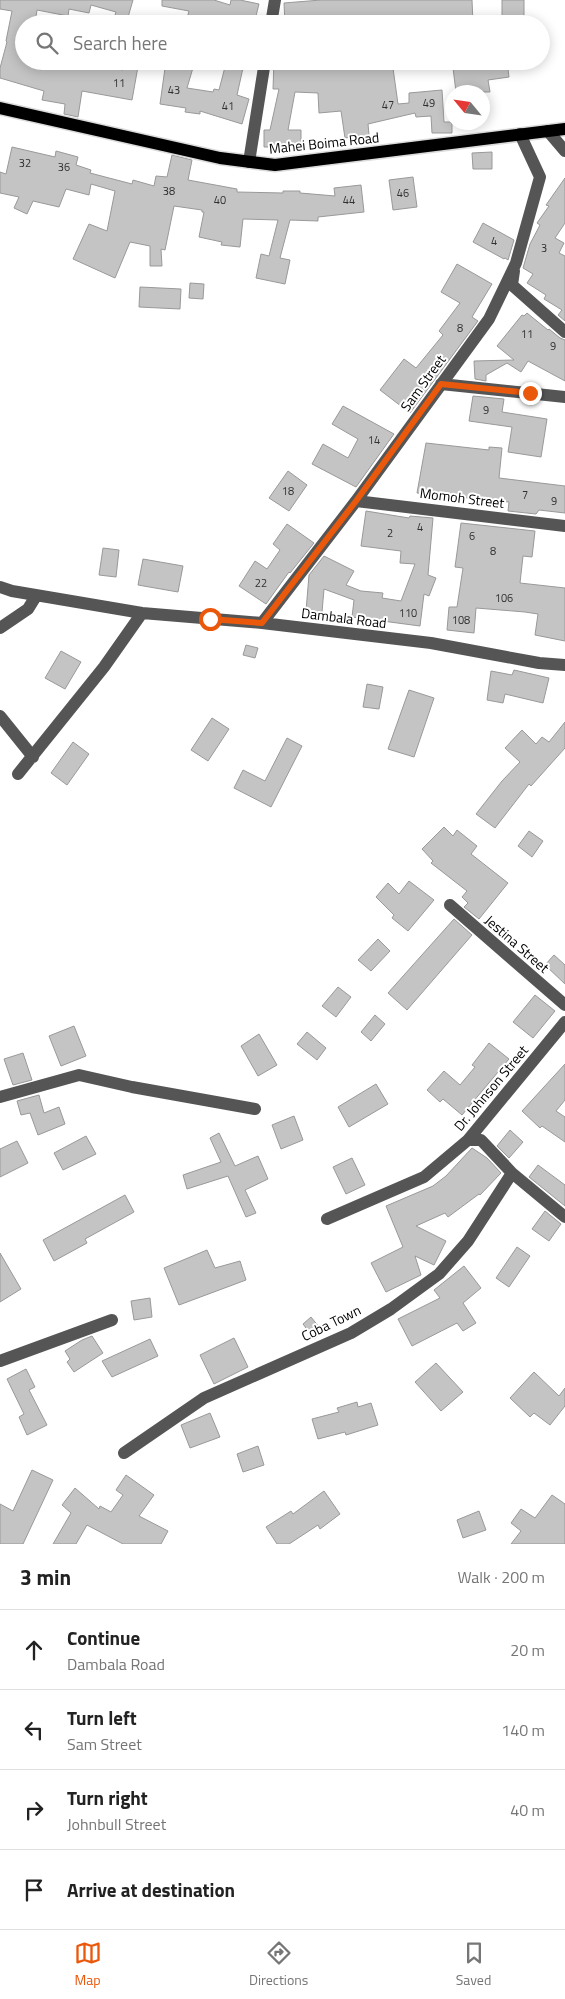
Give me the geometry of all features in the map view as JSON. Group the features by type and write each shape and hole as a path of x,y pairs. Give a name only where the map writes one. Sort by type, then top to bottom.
{"main road":[{"name":"Mahei Boima Road","path":"0,108 220,158 275,165 296,164 565,129"}],"street":[{"path":"272,15 275,0"},
{"path":"249,162 264,70"},
{"path":"548,131 565,151"},
{"name":"Sam Street","path":"262,623 356,501 489,319 516,264 540,177 520,134"},
{"path":"516,264 512,285 565,332"},
{"path":"441,384 565,397"},
{"name":"Momoh Street","path":"356,501 565,526"},
{"name":"Dambala Road","path":"0,587 36,596 142,613 262,623 431,643 539,663 565,665"},
{"path":"0,628 28,609 36,596"},
{"path":"18,774 104,667 142,613"},
{"path":"0,716 33,757"},
{"name":"Jestina Street","path":"450,905 565,1005"},
{"name":"Dr. Johnson Street","path":"327,1218 424,1177 468,1140 565,1022"},
{"path":"0,1097 79,1076 255,1109"},
{"path":"468,1140 481,1140 512,1173 565,1218"},
{"name":"Coba Town","path":"124,1453 204,1398 351,1333 415,1292 439,1274 468,1241 512,1173"},
{"path":"0,1361 112,1320"}],"building":[{"path":"0,0 133,0 129,15 115,15 116,12 91,5 89,13 69,9 68,15 37,10 36,15 15,15 15,70 137,70 132,100 82,91 78,117 64,114 65,104 42,100 44,91 0,78 0,68 12,11 0,9"},
{"path":"162,0 214,0 230,5 231,0 240,0 259,4 256,15 188,15 189,11 162,6"},
{"path":"321,0 472,0 473,15 285,15 284,3"},
{"path":"502,0 524,0 524,15 502,15"},
{"path":"165,70 192,70 187,88 213,92 214,89 219,90 224,70 243,70 237,95 249,99 242,124 200,111 200,114 185,112 186,108 160,104"},
{"path":"274,70 393,70 398,104 409,103 409,93 442,90 445,130 452,130 452,133 432,133 431,116 416,117 415,113 368,124 369,135 345,138 341,111 319,113 318,93 295,92 288,130 301,130 301,147 264,147 264,130 270,130 279,89 273,89"},
{"path":"453,70 508,70 509,77 488,80 489,85 455,85"},
{"path":"12,147 55,157 56,151 78,157 76,165 91,170 90,173 132,184 133,180 154,186 156,176 167,177 172,155 192,160 188,180 237,189 237,192 283,193 283,191 300,191 300,193 335,196 334,188 361,185 364,212 318,217 318,221 290,220 280,258 290,260 285,284 256,278 261,254 269,256 278,220 243,219 240,247 221,245 222,242 199,237 204,212 202,210 174,206 165,250 161,249 162,266 150,266 150,246 130,242 115,278 73,259 89,224 107,231 115,191 91,184 89,195 66,189 59,207 33,201 27,214 14,208 19,197 0,193 0,172 6,174"},
{"path":"492,152 492,169 473,169 472,153"},
{"path":"413,177 417,207 393,210 389,180"},
{"path":"565,178 565,223 555,238 564,243 559,253 565,256 565,321 558,315 562,310 544,299 546,295 527,283 533,274 523,268 530,244 540,225 537,223 549,206 546,205"},
{"path":"483,223 514,240 508,260 473,242"},
{"path":"457,264 492,284 472,317 478,321 410,413 380,390 404,359 416,368 443,335 439,331 460,303 441,292"},
{"path":"190,283 204,284 203,299 189,298"},
{"path":"140,287 181,289 180,309 139,307"},
{"path":"527,313 548,330 565,340 565,381 528,361 521,372 507,363 486,375 486,381 475,379 474,361 514,360 497,346 522,315 524,316"},
{"path":"473,396 504,399 502,412 547,419 541,457 508,452 512,427 469,421"},
{"path":"343,406 394,434 356,487 312,464 323,444 348,458 358,439 332,424"},
{"path":"426,443 489,450 489,447 502,448 499,478 565,486 565,513 539,510 536,514 508,511 509,502 417,493"},
{"path":"288,471 307,485 289,511 269,498"},
{"path":"366,511 409,518 410,516 433,518 428,575 436,578 429,596 424,594 420,626 352,617 354,600 324,589 322,612 306,611 309,575 324,556 354,571 346,585 361,591 383,593 382,598 401,601 415,564 400,563 401,551 361,546"},
{"path":"461,523 535,531 532,557 523,556 520,583 565,588 565,641 535,635 538,614 525,612 476,608 474,633 447,630 449,607 457,607 463,568 455,567"},
{"path":"287,524 314,543 289,572 266,604 239,586 255,561 267,569 280,550 273,544"},
{"path":"103,548 119,550 116,577 99,575"},
{"path":"143,559 183,566 178,592 138,585"},
{"path":"246,645 258,648 255,658 243,655"},
{"path":"61,651 81,662 65,689 45,678"},
{"path":"514,670 549,678 543,703 505,694 503,703 487,700 491,671 512,675"},
{"path":"367,684 383,687 379,709 363,707"},
{"path":"409,690 434,698 414,757 388,749"},
{"path":"212,718 229,729 208,761 191,750"},
{"path":"565,722 565,748 531,786 529,784 495,828 476,814 520,762 505,748 522,730 536,744 542,737 549,742"},
{"path":"287,738 302,746 271,807 234,788 243,770 265,781"},
{"path":"73,742 89,754 67,785 51,773"},
{"path":"444,827 453,836 457,830 477,846 471,854 508,883 479,919 464,907 468,903 462,897 467,891 431,863 433,861 422,849"},
{"path":"529,831 543,841 532,857 518,846"},
{"path":"409,881 434,900 408,931 392,918 394,915 376,897 388,883 399,894"},
{"path":"454,919 472,935 407,1010 388,993"},
{"path":"378,939 390,951 371,971 358,960"},
{"path":"554,955 565,965 565,984 545,965"},
{"path":"338,987 351,997 336,1017 322,1006"},
{"path":"535,995 555,1011 533,1038 513,1022"},
{"path":"375,1015 385,1024 371,1041 361,1032"},
{"path":"74,1026 86,1056 61,1066 49,1036"},
{"path":"307,1032 326,1048 317,1060 297,1044"},
{"path":"259,1034 277,1065 258,1076 241,1046"},
{"path":"489,1043 509,1059 462,1115 443,1099 440,1102 427,1090 444,1071 460,1085 475,1067 472,1065"},
{"path":"23,1053 32,1080 13,1085 4,1059"},
{"path":"565,1064 565,1100 556,1111 565,1117 565,1142 542,1126 540,1128 522,1111"},
{"path":"376,1084 388,1104 349,1127 338,1107"},
{"path":"39,1095 44,1113 59,1107 65,1124 38,1135 30,1113 21,1115 17,1101"},
{"path":"294,1116 303,1140 281,1149 272,1125"},
{"path":"510,1130 523,1142 509,1158 497,1146"},
{"path":"219,1133 235,1166 258,1156 268,1179 245,1190 256,1213 246,1217 228,1176 187,1189 183,1175 221,1162 210,1138"},
{"path":"86,1136 96,1154 63,1170 54,1153"},
{"path":"17,1141 28,1163 0,1177 0,1149"},
{"path":"472,1148 487,1158 501,1173 480,1195 448,1217 445,1213 416,1226 446,1241 434,1265 415,1256 421,1275 386,1292 371,1263 403,1247 386,1206 433,1186 446,1176"},
{"path":"352,1158 365,1185 346,1194 333,1167"},
{"path":"538,1165 565,1185 565,1206 529,1177"},
{"path":"125,1195 134,1212 85,1239 87,1243 54,1261 43,1240"},
{"path":"545,1211 561,1224 549,1241 532,1229"},
{"path":"517,1247 530,1256 509,1287 496,1278"},
{"path":"207,1250 215,1268 240,1261 246,1280 179,1305 164,1268"},
{"path":"0,1253 21,1289 0,1302"},
{"path":"464,1266 481,1288 463,1303 476,1323 463,1331 457,1323 412,1346 398,1319 440,1298 434,1290"},
{"path":"150,1298 152,1317 134,1320 131,1301"},
{"path":"311,1317 323,1332 314,1339 303,1324"},
{"path":"92,1336 103,1353 74,1372 67,1362 70,1359 65,1351"},
{"path":"234,1338 248,1367 214,1384 200,1355"},
{"path":"150,1339 158,1356 112,1377 102,1361"},
{"path":"436,1363 463,1392 441,1411 415,1382"},
{"path":"26,1369 35,1387 29,1390 47,1425 27,1435 19,1417 24,1414 7,1379"},
{"path":"534,1372 559,1396 565,1388 565,1406 550,1425 534,1413 530,1417 510,1398"},
{"path":"357,1402 358,1407 371,1403 378,1425 346,1435 345,1432 318,1439 312,1419 339,1412 337,1408"},
{"path":"210,1413 220,1437 190,1448 181,1425"},
{"path":"258,1446 264,1465 243,1472 237,1454"},
{"path":"32,1470 53,1480 23,1544 0,1544 0,1504 13,1511"},
{"path":"126,1475 154,1495 139,1516 168,1531 161,1544 123,1544 87,1525 76,1544 53,1544 71,1513 62,1505 75,1488 99,1509 100,1506 111,1512 123,1495 116,1490"},
{"path":"324,1491 340,1514 320,1529 318,1525 289,1544 277,1544 266,1527 291,1511 293,1514"},
{"path":"552,1495 565,1504 565,1544 511,1544 521,1531 511,1523 521,1509 535,1518"},
{"path":"479,1511 486,1530 463,1538 457,1520"}],"route":[{"path":"210,619 262,623 356,501 441,384 530,393"}]}
